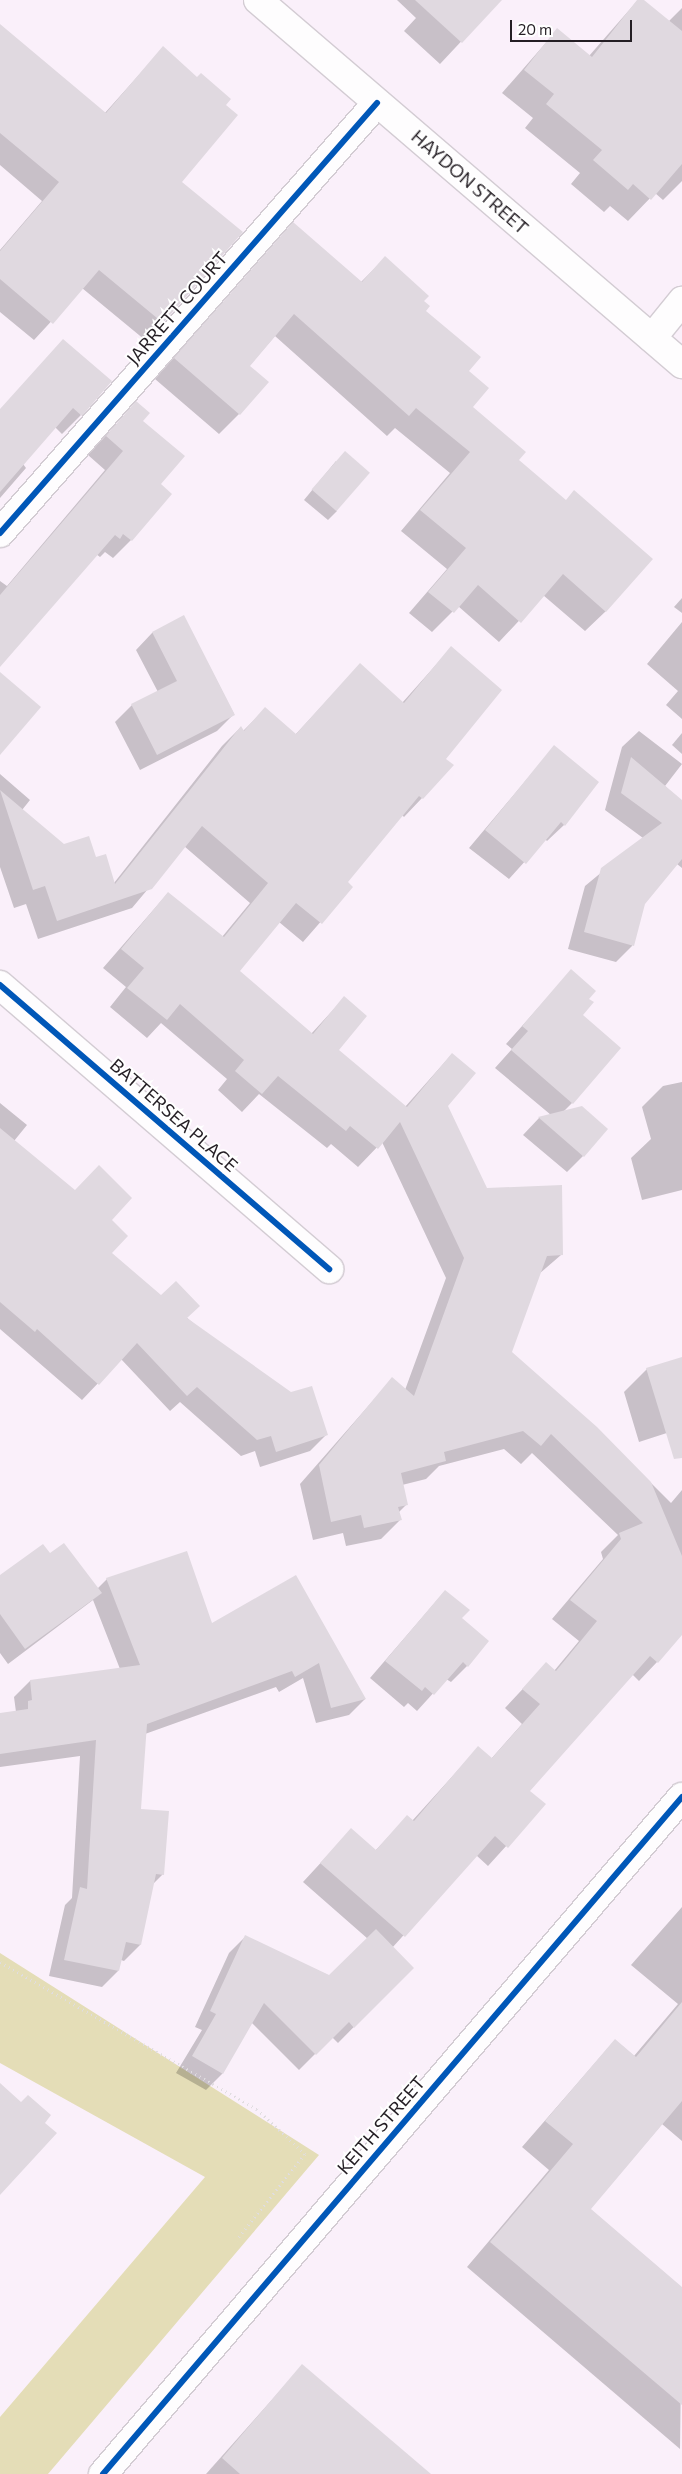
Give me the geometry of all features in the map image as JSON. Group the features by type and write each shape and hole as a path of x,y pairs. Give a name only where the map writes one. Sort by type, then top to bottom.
{"street":[{"name":"HAYDON STREET","path":"258,0 682,364"},
{"name":"JARRETT COURT","path":"0,533 378,103"},
{"path":"652,338 682,301"},
{"name":"BATTERSEA PLACE","path":"0,985 329,1268"},
{"name":"KEITH STREET","path":"103,2474 682,1797"}],"path":[{"path":"0,1962 257,2109 305,2154 236,2240"}],"shaded area":[{"path":"0,1953 319,2155 48,2474 0,2474 0,2417 205,2177 0,2063"}],"building":[{"path":"415,0 502,0 462,43"},
{"path":"637,0 644,0 682,31 682,164 651,200 633,184 628,190 593,160 602,150 546,104 554,94 524,70 557,28 592,57"},
{"path":"0,24 106,113 163,46 197,77 201,73 231,99 226,105 238,115 182,182 243,232 163,323 99,270 53,324 0,279 0,251 59,182 0,133"},
{"path":"293,222 362,282 385,256 429,296 424,301 430,306 426,311 481,357 469,371 489,388 473,407 526,452 519,460 566,500 574,490 653,559 606,612 563,574 521,623 478,585 454,613 428,592 466,548 420,510 470,452 416,408 409,416 294,314 250,366 269,382 240,415 174,358"},
{"path":"63,339 112,381 82,416 73,408 0,492 0,409"},
{"path":"136,401 150,413 143,421 185,456 161,484 172,494 132,541 123,534 120,539 115,535 0,667 0,595 123,451 106,436"},
{"path":"345,451 370,473 336,511 312,489"},
{"path":"184,615 235,715 157,755 131,704 177,681 152,632"},
{"path":"451,646 502,690 446,759 454,765 423,799 419,796 348,882 353,887 322,924 296,903 240,971 313,1034 344,996 367,1016 339,1050 407,1107 452,1053 476,1073 448,1106 487,1188 562,1185 563,1255 547,1256 512,1352 597,1427 651,1482 682,1556 682,1635 658,1663 650,1656 530,1791 546,1804 508,1848 495,1836 405,1937 320,1863 351,1828 376,1850 407,1815 414,1821 478,1746 492,1758 540,1704 522,1689 546,1662 556,1671 597,1621 570,1600 621,1539 619,1533 643,1523 551,1434 541,1446 523,1431 444,1452 446,1461 401,1473 408,1505 398,1507 402,1520 364,1528 361,1515 331,1522 319,1465 392,1377 414,1396 464,1258 400,1122 378,1149 350,1126 346,1131 278,1076 262,1094 235,1071 244,1060 180,1004 167,1020 127,988 144,968 121,949 168,892 224,937 268,883 202,826 152,889 57,921 45,886 33,890 0,790 64,844 89,836 96,857 106,854 115,884 241,726 244,731 265,707 296,734 360,663 404,703"},
{"path":"0,672 41,707 0,755"},
{"path":"554,745 599,782 565,826 561,822 526,864 485,830"},
{"path":"631,757 682,800 682,859 645,904 634,946 584,932 601,868 662,823 621,793"},
{"path":"571,969 596,991 589,999 594,1002 583,1015 621,1048 573,1104 511,1050 528,1031 522,1026"},
{"path":"582,1106 608,1129 584,1157 538,1117"},
{"path":"0,1128 75,1190 99,1165 132,1198 112,1220 128,1236 112,1253 161,1295 176,1281 200,1306 187,1318 291,1392 312,1386 328,1435 276,1452 271,1436 257,1440 197,1387 187,1396 137,1343 99,1385 37,1329 35,1332 0,1302"},
{"path":"682,1357 682,1458 674,1459 646,1368"},
{"path":"64,1543 102,1593 25,1649 0,1614 0,1575 43,1544 50,1553"},
{"path":"187,1551 212,1623 296,1575 366,1699 331,1708 319,1663 295,1677 292,1671 147,1724 141,1809 169,1811 164,1875 156,1874 141,1945 126,1942 119,1971 64,1960 80,1887 87,1889 96,1740 0,1754 0,1713 28,1709 28,1701 32,1700 30,1680 140,1665 106,1578"},
{"path":"445,1590 470,1610 462,1618 489,1641 468,1667 463,1662 434,1695 425,1687 422,1691 385,1661"},
{"path":"376,1929 414,1968 354,2028 349,2022 316,2055 264,2003 223,2074 192,2056 216,2014 210,2011 245,1935 329,1975"},
{"path":"682,2002 682,2101 591,2209 682,2287 682,2405 490,2242 573,2144 545,2121 615,2039 636,2057"},
{"path":"0,2083 21,2102 28,2095 51,2115 45,2123 57,2133 0,2195"},
{"path":"302,2364 431,2474 240,2474 222,2458"}],"cycle path":[{"path":"0,533 377,103"},
{"path":"0,985 329,1269"},
{"path":"103,2474 682,1797"}]}
